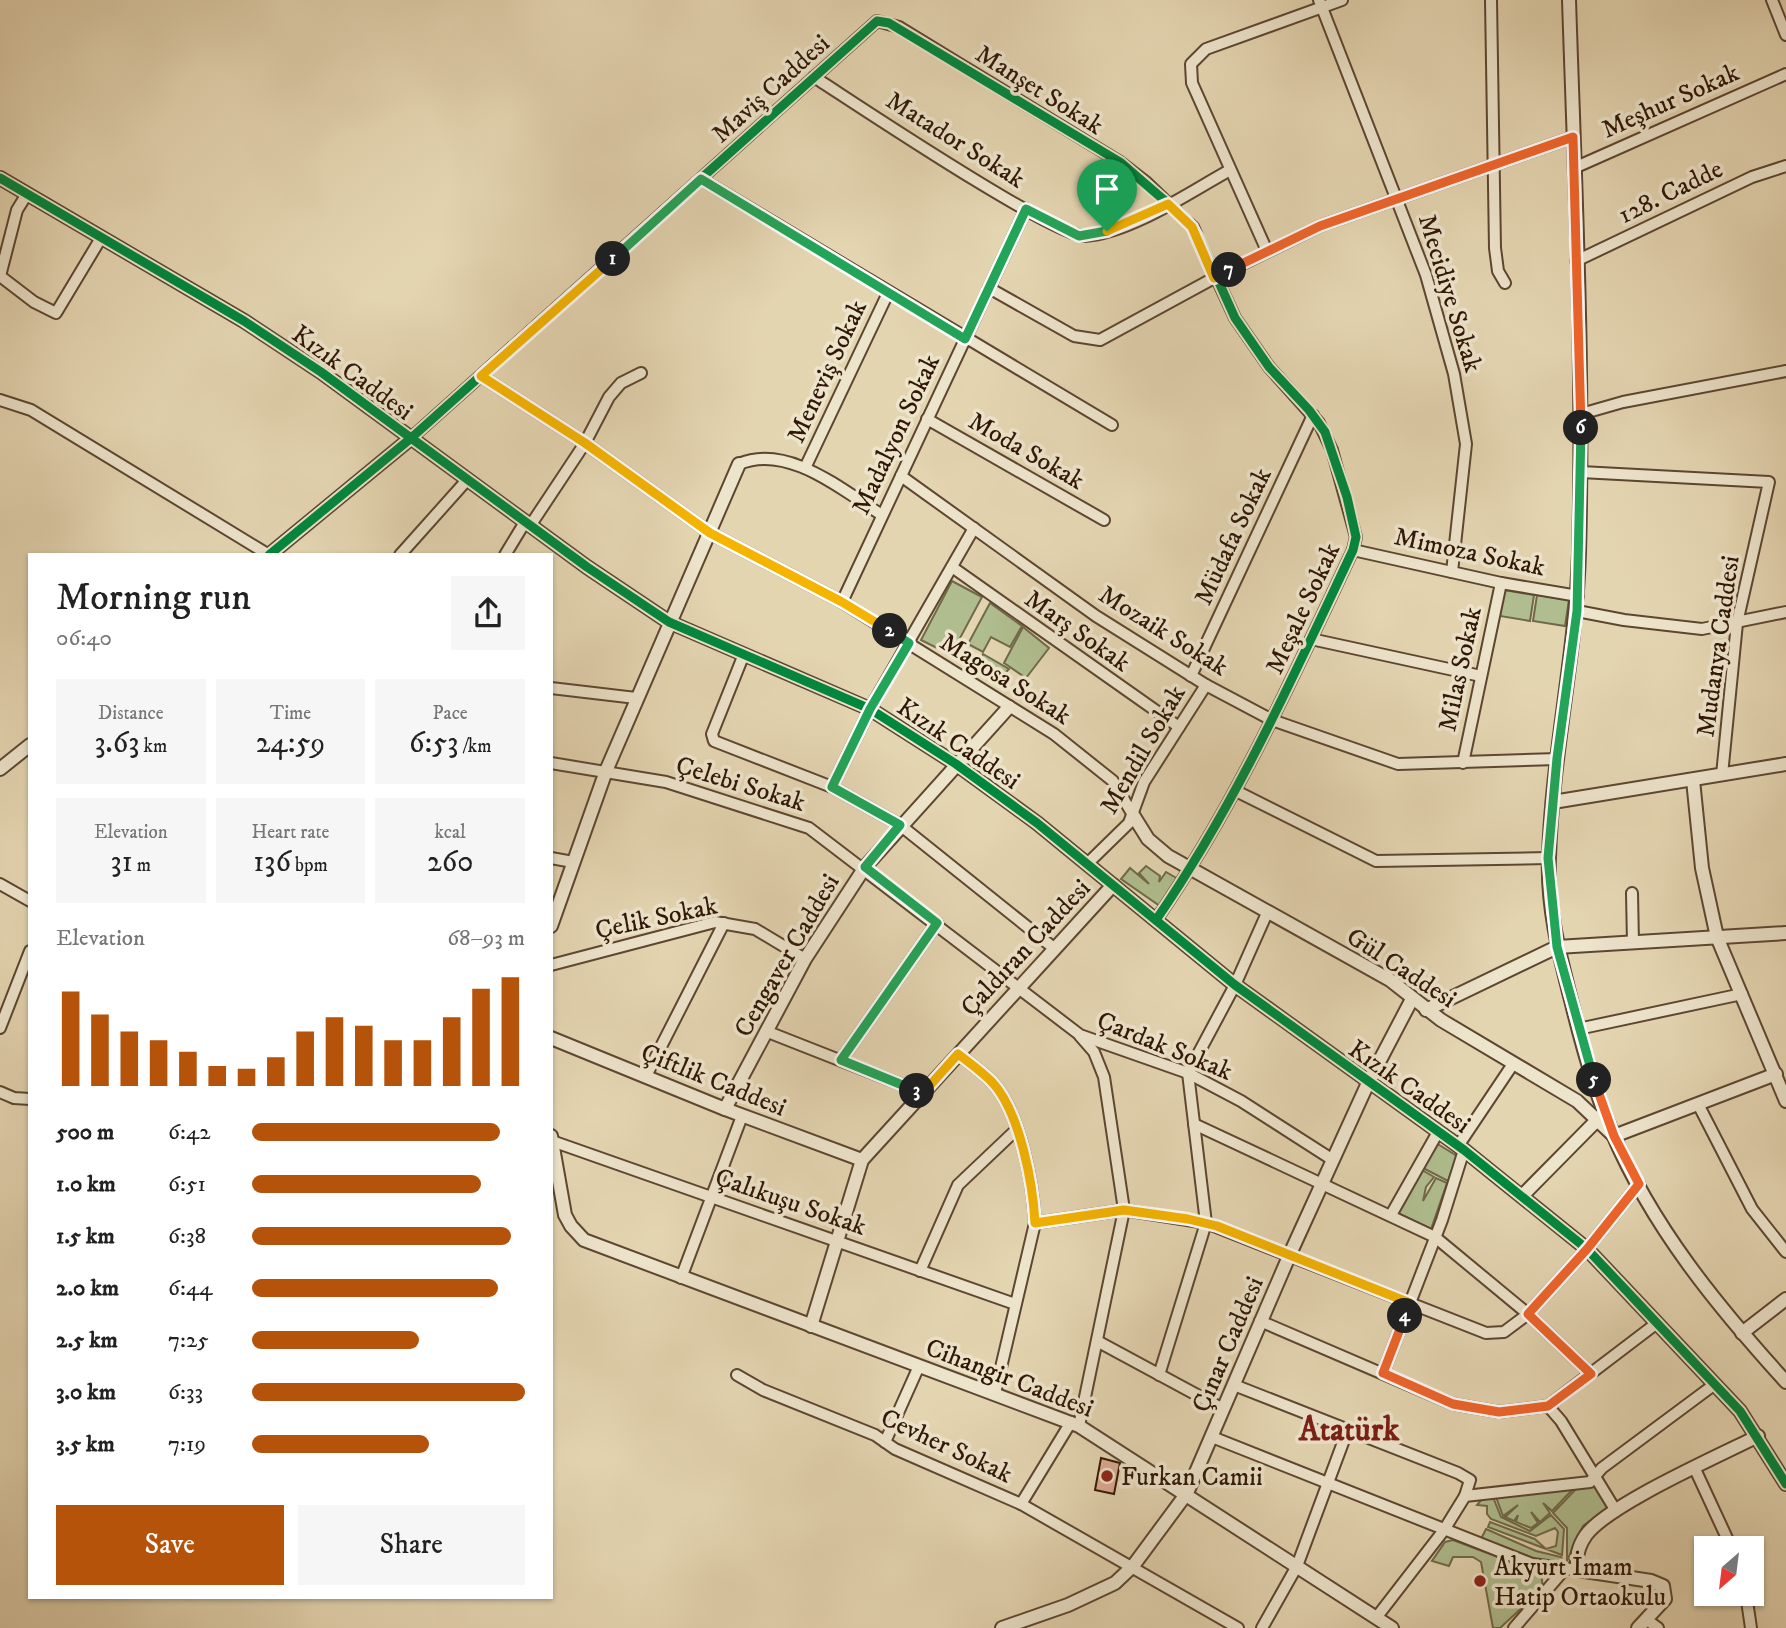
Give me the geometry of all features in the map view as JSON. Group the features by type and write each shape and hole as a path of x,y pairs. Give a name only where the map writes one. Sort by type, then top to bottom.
{"street":[{"path":"1267,251 1192,83 1190,69 1195,57 1206,49 1321,4 1342,0"},
{"path":"1491,0 1495,248 1498,271 1505,283"},
{"path":"1572,0 1581,472 1577,611 1557,758 1548,858 1557,947 1601,1116 1677,1248 1742,1333 1786,1382"},
{"path":"1772,0 1786,35"},
{"name":"Mecidiye Sokak","path":"1321,4 1426,275 1454,374 1463,419 1465,458 1451,572"},
{"name":"Maviş Caddesi","path":"410,439 877,21"},
{"name":"Manşet Sokak","path":"877,21 899,27 1119,162 1192,227 1214,278"},
{"name":"Meşhur Sokak","path":"1574,168 1786,74"},
{"name":"Matador Sokak","path":"814,77 1066,232 1087,236 1121,226 1230,170"},
{"path":"989,288 1074,336 1092,341 1132,325 1214,278 1320,226 1573,137"},
{"name":"128. Cadde","path":"1576,261 1752,177 1786,166"},
{"name":"Kızık Caddesi","path":"0,178 244,321 321,372 528,524 669,622 870,709 956,764 1087,864 1235,985 1461,1148 1523,1195 1587,1249 1715,1384 1758,1436 1786,1485"},
{"path":"701,179 1112,425"},
{"path":"27,194 17,210 0,276 34,302 56,313 102,238"},
{"name":"Madalyon Sokak","path":"842,602 1026,209"},
{"name":"Meşale Sokak","path":"1156,920 1190,871 1236,791 1311,639 1353,550 1356,537 1347,496 1332,450 1313,415 1247,336 1214,278"},
{"name":"Meneviş Sokak","path":"805,468 888,292"},
{"path":"1581,414 1623,402 1786,371"},
{"path":"506,553 585,443 615,389 641,373"},
{"name":"Magosa Sokak","path":"481,376 585,443 710,533 842,602 1063,740 1106,774 1124,796 1133,815"},
{"path":"0,400 31,410 266,553"},
{"name":"Müdafa Sokak","path":"1191,676 1313,415"},
{"name":"Moda Sokak","path":"927,419 1104,520"},
{"path":"271,553 410,439"},
{"path":"553,920 606,771 739,464 761,460 805,468 882,515"},
{"name":"Mudanya Caddesi","path":"1581,472 1769,482 1737,623 1722,775"},
{"name":"Mozaik Sokak","path":"901,476 1096,616 1206,685 1272,720 1398,764 1557,758"},
{"path":"402,553 467,480"},
{"path":"832,787 870,709 974,528"},
{"name":"Mimoza Sokak","path":"1353,550 1501,583 1577,596"},
{"name":"Marş Sokak","path":"952,567 1179,727"},
{"name":"Milas Sokak","path":"1463,763 1501,583"},
{"path":"1577,611 1690,628 1737,623 1786,612"},
{"path":"1311,639 1481,676"},
{"path":"744,653 712,734 718,744 832,787 900,825 1055,949"},
{"name":"Mendil Sokak","path":"1087,864 1125,828 1133,815 1144,782 1206,685"},
{"path":"553,688 636,698"},
{"name":"Cengaver Caddesi","path":"725,1109 805,959 865,867 1009,707"},
{"path":"0,769 28,747"},
{"name":"Çelebi Sokak","path":"553,763 666,782 786,818 824,836 1020,987"},
{"path":"1553,802 1786,764"},
{"path":"1693,780 1699,847 1717,937 1786,1101"},
{"path":"1236,791 1376,860 1548,858"},
{"name":"Gül Caddesi","path":"1133,815 1148,839 1190,871 1373,970 1426,1010 1601,1116"},
{"path":"553,858 573,862"},
{"path":"0,884 28,900"},
{"name":"Çaldıran Caddesi","path":"811,1326 862,1160 1113,885"},
{"path":"1632,893 1633,943"},
{"path":"1159,1374 1206,1223 1188,1073 1235,985 1267,914"},
{"name":"Çelik Sokak","path":"553,964 715,922 755,929 805,959"},
{"path":"646,1076 724,923"},
{"path":"841,1060 937,923"},
{"path":"1426,1010 1557,947 1786,933"},
{"path":"0,1028 28,956"},
{"name":"Çardak Sokak","path":"1020,987 1080,1035 1188,1073 1241,1101 1333,1160"},
{"path":"1578,1028 1742,994"},
{"name":"Çınar Caddesi","path":"1002,1628 1098,1593 1115,1583 1133,1566 1187,1493 1290,1254 1368,1083 1412,999"},
{"path":"768,1031 923,1093"},
{"path":"1021,1504 1075,1424 1097,1341 1124,1210 1104,1077 1094,1052 1080,1035"},
{"name":"Çiftlik Caddesi","path":"553,1039 725,1109 862,1160"},
{"path":"958,1054 993,1083 1008,1106 1031,1188 1035,1223 995,1393"},
{"path":"1383,1373 1435,1237 1461,1148 1513,1064"},
{"path":"1614,1136 1776,1074"},
{"path":"0,1092 14,1098 28,1099"},
{"path":"1698,1104 1752,1209 1786,1252"},
{"path":"681,1278 742,1115"},
{"path":"1523,1195 1601,1116"},
{"path":"1194,1124 1435,1237 1528,1314 1591,1374"},
{"path":"920,1271 958,1185 1016,1130"},
{"path":"1391,1216 1438,1132"},
{"name":"Çalıkuşu Sokak","path":"553,1141 1015,1304"},
{"name":"Cihangir Caddesi","path":"553,1147 565,1215 578,1236 592,1244 681,1278 1075,1424 1187,1493 1392,1628"},
{"path":"1035,1223 1124,1210 1206,1223 1486,1333 1504,1332 1528,1314 1587,1249 1639,1184"},
{"path":"1742,1333 1786,1299"},
{"path":"1261,1321 1453,1404 1499,1412 1548,1406 1657,1322"},
{"path":"1097,1341 1223,1409"},
{"path":"885,1442 919,1366"},
{"name":"Cevher Sokak","path":"737,1375 762,1390 1021,1504 1238,1628"},
{"path":"1465,1496 1585,1483 1715,1384"},
{"path":"1234,1385 1467,1478 1471,1483 1444,1530 1376,1618"},
{"path":"1548,1406 1597,1476 1616,1511"},
{"path":"1262,1628 1297,1566 1348,1429"},
{"path":"1578,1570 1579,1549 1588,1533 1616,1511 1758,1436"},
{"path":"1212,1437 1532,1564 1659,1583 1663,1587 1665,1599 1642,1624 1658,1628"},
{"path":"1695,1469 1725,1536"},
{"path":"1514,1628 1564,1570"},
{"path":"1748,1606 1751,1628"}],"green space":[{"path":"952,581 982,597 951,655 921,640"},
{"path":"1504,590 1534,595 1530,621 1500,616"},
{"path":"1537,595 1569,600 1565,626 1533,621"},
{"path":"990,603 1022,626 1010,647 991,637 983,652 968,644"},
{"path":"1023,627 1049,648 1026,678 1004,663"},
{"path":"983,654 1009,669 996,683 976,669"},
{"path":"1146,866 1160,876 1159,882 1166,872 1178,879 1160,906 1121,879 1130,868 1149,884 1139,873"},
{"path":"1436,1143 1457,1156 1448,1181 1423,1168"},
{"path":"1422,1170 1434,1177 1426,1187 1423,1201 1436,1178 1447,1183 1431,1229 1398,1213"},
{"path":"1598,1485 1610,1506 1583,1526 1567,1561 1567,1528 1553,1513 1577,1488"},
{"path":"1574,1488 1552,1511 1543,1503 1550,1513 1540,1522 1531,1512 1538,1523 1531,1528 1516,1522 1518,1515 1514,1521 1505,1517 1518,1505 1503,1516 1496,1497"},
{"path":"1493,1497 1501,1517 1530,1531 1551,1515 1564,1529 1562,1555 1546,1549 1556,1546 1558,1532 1555,1528 1536,1536 1491,1519 1487,1514 1487,1506 1477,1505 1482,1499"},
{"path":"1490,1522 1535,1539 1546,1549 1488,1527"},
{"path":"1486,1529 1536,1551 1561,1557 1564,1562 1547,1563 1481,1539"},
{"path":"1453,1540 1541,1573 1543,1588 1500,1628 1493,1628 1481,1562 1473,1557 1453,1557 1449,1566 1432,1561 1445,1542"}],"building":[{"name":"Furkan Camii","path":"1101,1458 1120,1463 1114,1494 1095,1490"}],"cycle path":[{"path":"271,553 410,439 877,21 889,23 1120,162 1186,219 1199,238 1235,318 1269,367 1309,410 1325,432 1347,497 1356,537 1353,550 1238,785 1156,920"},
{"path":"0,178 244,321 321,372 587,567 669,622 870,709 956,764 1037,823 1235,985 1464,1150 1587,1249 1740,1411 1786,1484"}],"place":[{"name":"Furkan Camii","path":"1107,1476"},
{"name":"Akyurt İmam Hatip Ortaokulu","path":"1480,1581"}],"district":[{"name":"Atatürk","path":"1349,1428"}],"route":[{"path":"1573,137 1581,414 1577,611 1557,758 1548,858 1549,882 1557,947 1599,1099 1614,1136 1639,1184 1587,1249 1528,1314 1591,1374 1548,1406 1499,1412 1476,1409 1453,1404 1383,1373 1410,1303 1217,1226 1124,1210 1035,1223 1027,1167 1015,1124 1002,1095 979,1070 958,1054 923,1093 841,1060 937,923 865,867 900,825 832,787 870,709 909,643 842,602 710,533 585,443 481,376 701,179 965,339 1026,209 1066,232 1079,236 1107,231 1168,204 1186,219 1199,238 1214,278 1320,226 1573,137"}]}
